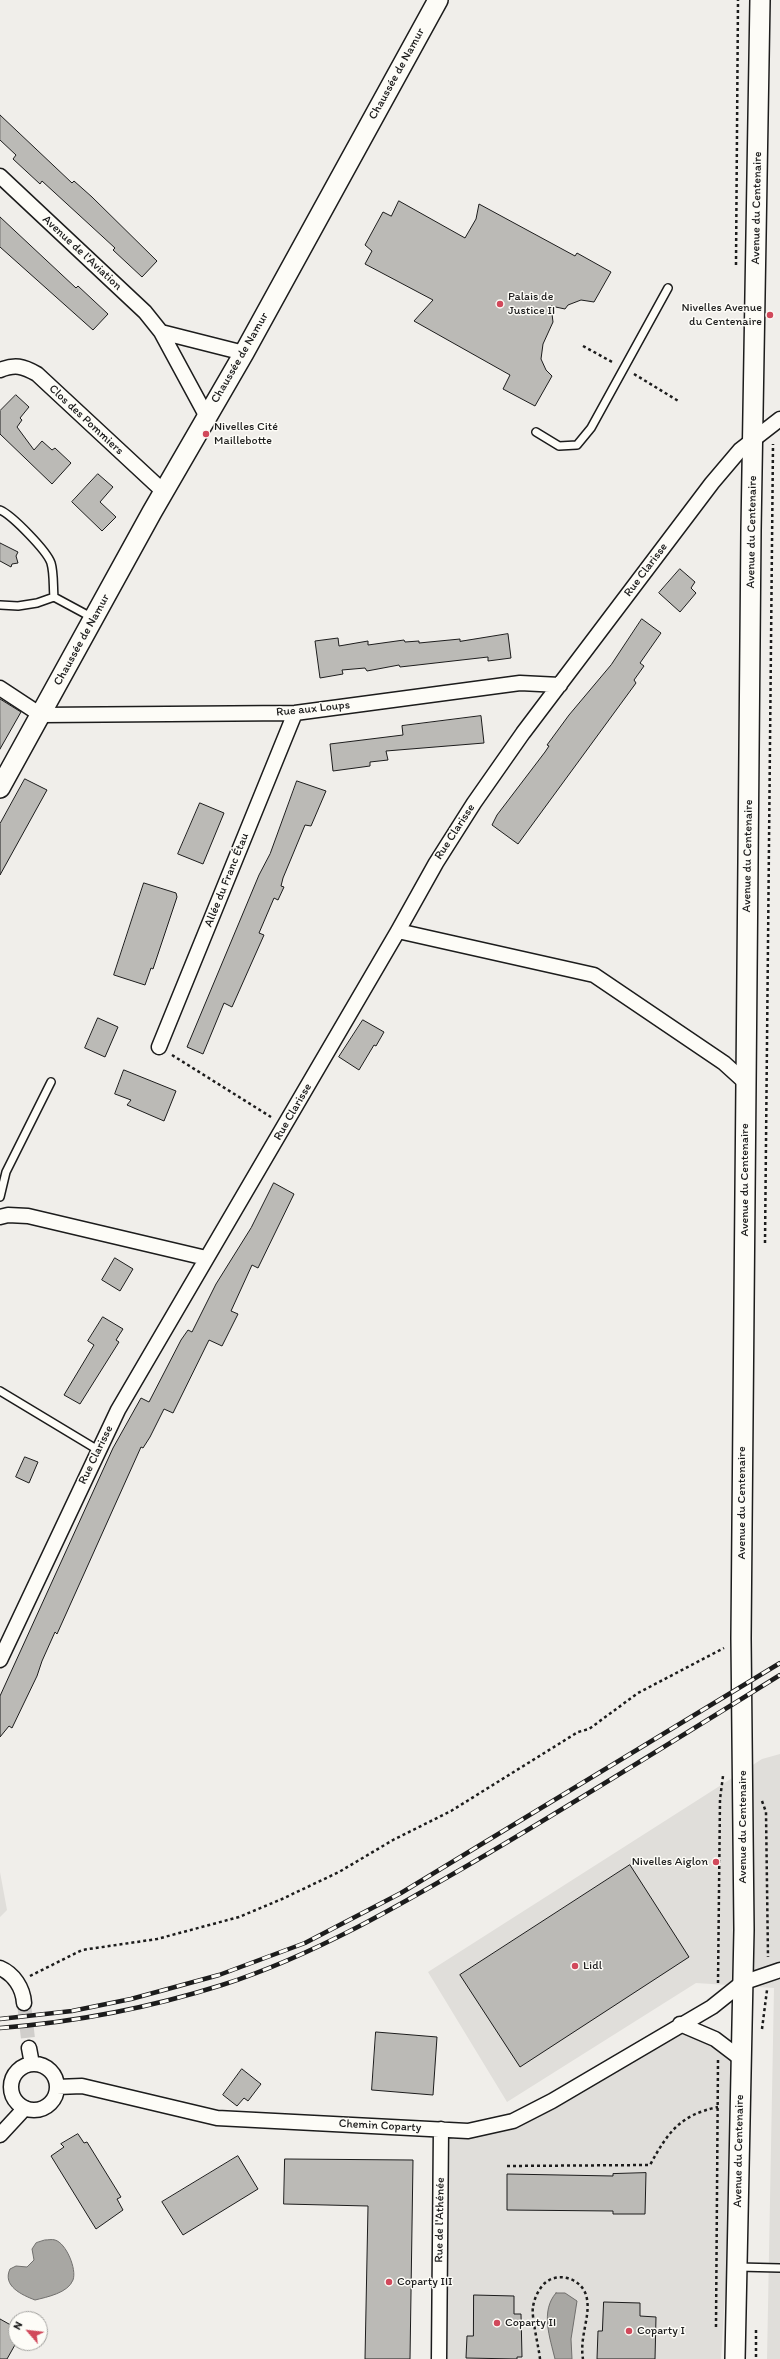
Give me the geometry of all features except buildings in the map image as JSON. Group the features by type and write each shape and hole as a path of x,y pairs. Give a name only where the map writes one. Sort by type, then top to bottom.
{"main road":[{"name":"Chaussée de Namur","path":"0,788 164,492 244,353 438,0"},
{"name":"Avenue du Centenaire","path":"736,2359 736,2267 744,1907 741,1638 753,439 760,0"}],"street":[{"name":"Avenue de l'Aviation","path":"0,176 145,312 160,332 207,417"},
{"path":"160,332 244,353"},
{"name":"Clos des Pommiers","path":"0,370 12,365 28,369 37,374 164,492"},
{"name":"Rue Clarisse","path":"0,1660 118,1410 398,931 436,863 474,803 522,733 560,685 688,513 740,450 776,421"},
{"name":"Rue aux Loups","path":"41,715 295,713 520,683 560,685"},
{"path":"0,688 41,715"},
{"name":"Allée du Franc Étau","path":"159,1047 295,713"},
{"path":"398,931 594,975 724,1063 746,1083"},
{"path":"0,1217 8,1215 28,1216 206,1258"},
{"path":"0,1968 8,1971 17,1982 24,1995 24,2003"},
{"name":"Chemin Coparty","path":"57,2086 82,2086 217,2118 468,2131 513,2121 552,2101 680,2024 712,2007 742,1983 774,1972"},
{"path":"680,2024 715,2039 740,2058"},
{"path":"29,2048 32,2064"},
{"path":"32,2064 46,2067 52,2072 57,2086 52,2100 40,2109 24,2108 14,2098 6,2083 18,2070 32,2064"},
{"path":"0,2135 24,2108"},
{"name":"Rue de l'Athénée","path":"439,2359 441,2129"}],"lane":[{"path":"536,432 558,446 577,445 591,428 668,288"},
{"path":"0,510 9,514 20,525 51,562 54,597"},
{"path":"0,605 18,606 37,603 54,597 94,618"},
{"path":"0,1197 6,1172 51,1082"},
{"path":"0,1391 98,1450"},
{"path":"736,2267 780,2268"}],"path":[{"path":"583,346 624,368 680,402"},
{"path":"765,1249 776,421"},
{"path":"159,1047 285,1125"},
{"path":"17,1982 82,1950 157,1939 239,1917 339,1872 393,1840 451,1811 578,1732 589,1730 638,1693 741,1638"},
{"path":"760,1795 766,1812 774,1972 760,2035"},
{"path":"507,2166 650,2165 664,2139 682,2120 701,2110 717,2107"},
{"path":"540,2359 532,2309 537,2294 546,2282 559,2278 570,2278 580,2285 586,2295 587,2316 582,2342 583,2359"},
{"path":"756,2329 756,2359"}],"shaded area":[{"path":"780,1754 780,2359 767,2359 774,1988 696,1983 507,2102 428,1972 762,1759"},
{"path":"0,1872 7,1910 0,1917"},
{"path":"680,2024 740,2058 721,2359 438,2359 441,2129 513,2121"},
{"path":"45,2240 55,2240 63,2246 70,2257 74,2275 73,2280 67,2288 51,2296 35,2300 15,2289 11,2285 8,2275 10,2269 16,2266 27,2267 34,2260 32,2249 36,2243"},
{"path":"556,2293 565,2293 577,2301 571,2339 572,2359 555,2359 549,2334 547,2316 551,2300"}],"tunnel":[{"path":"24,2003 29,2048"}],"railway":[{"path":"0,2019 72,2011 131,1999 219,1975 305,1943 401,1893 780,1663"},
{"path":"0,2028 84,2018 167,2001 222,1985 293,1958 395,1907 530,1829 780,1675"}],"place":[{"name":"Palais de Justice II","path":"500,304"},
{"name":"Nivelles Avenue du Centenaire","path":"770,315"},
{"name":"Nivelles Cité Maillebotte","path":"206,434"},
{"name":"Nivelles Aiglon","path":"716,1862"},
{"name":"Lidl","path":"575,1966"},
{"name":"Coparty III","path":"389,2282"},
{"name":"Coparty II","path":"497,2323"},
{"name":"Coparty I","path":"629,2331"}]}
